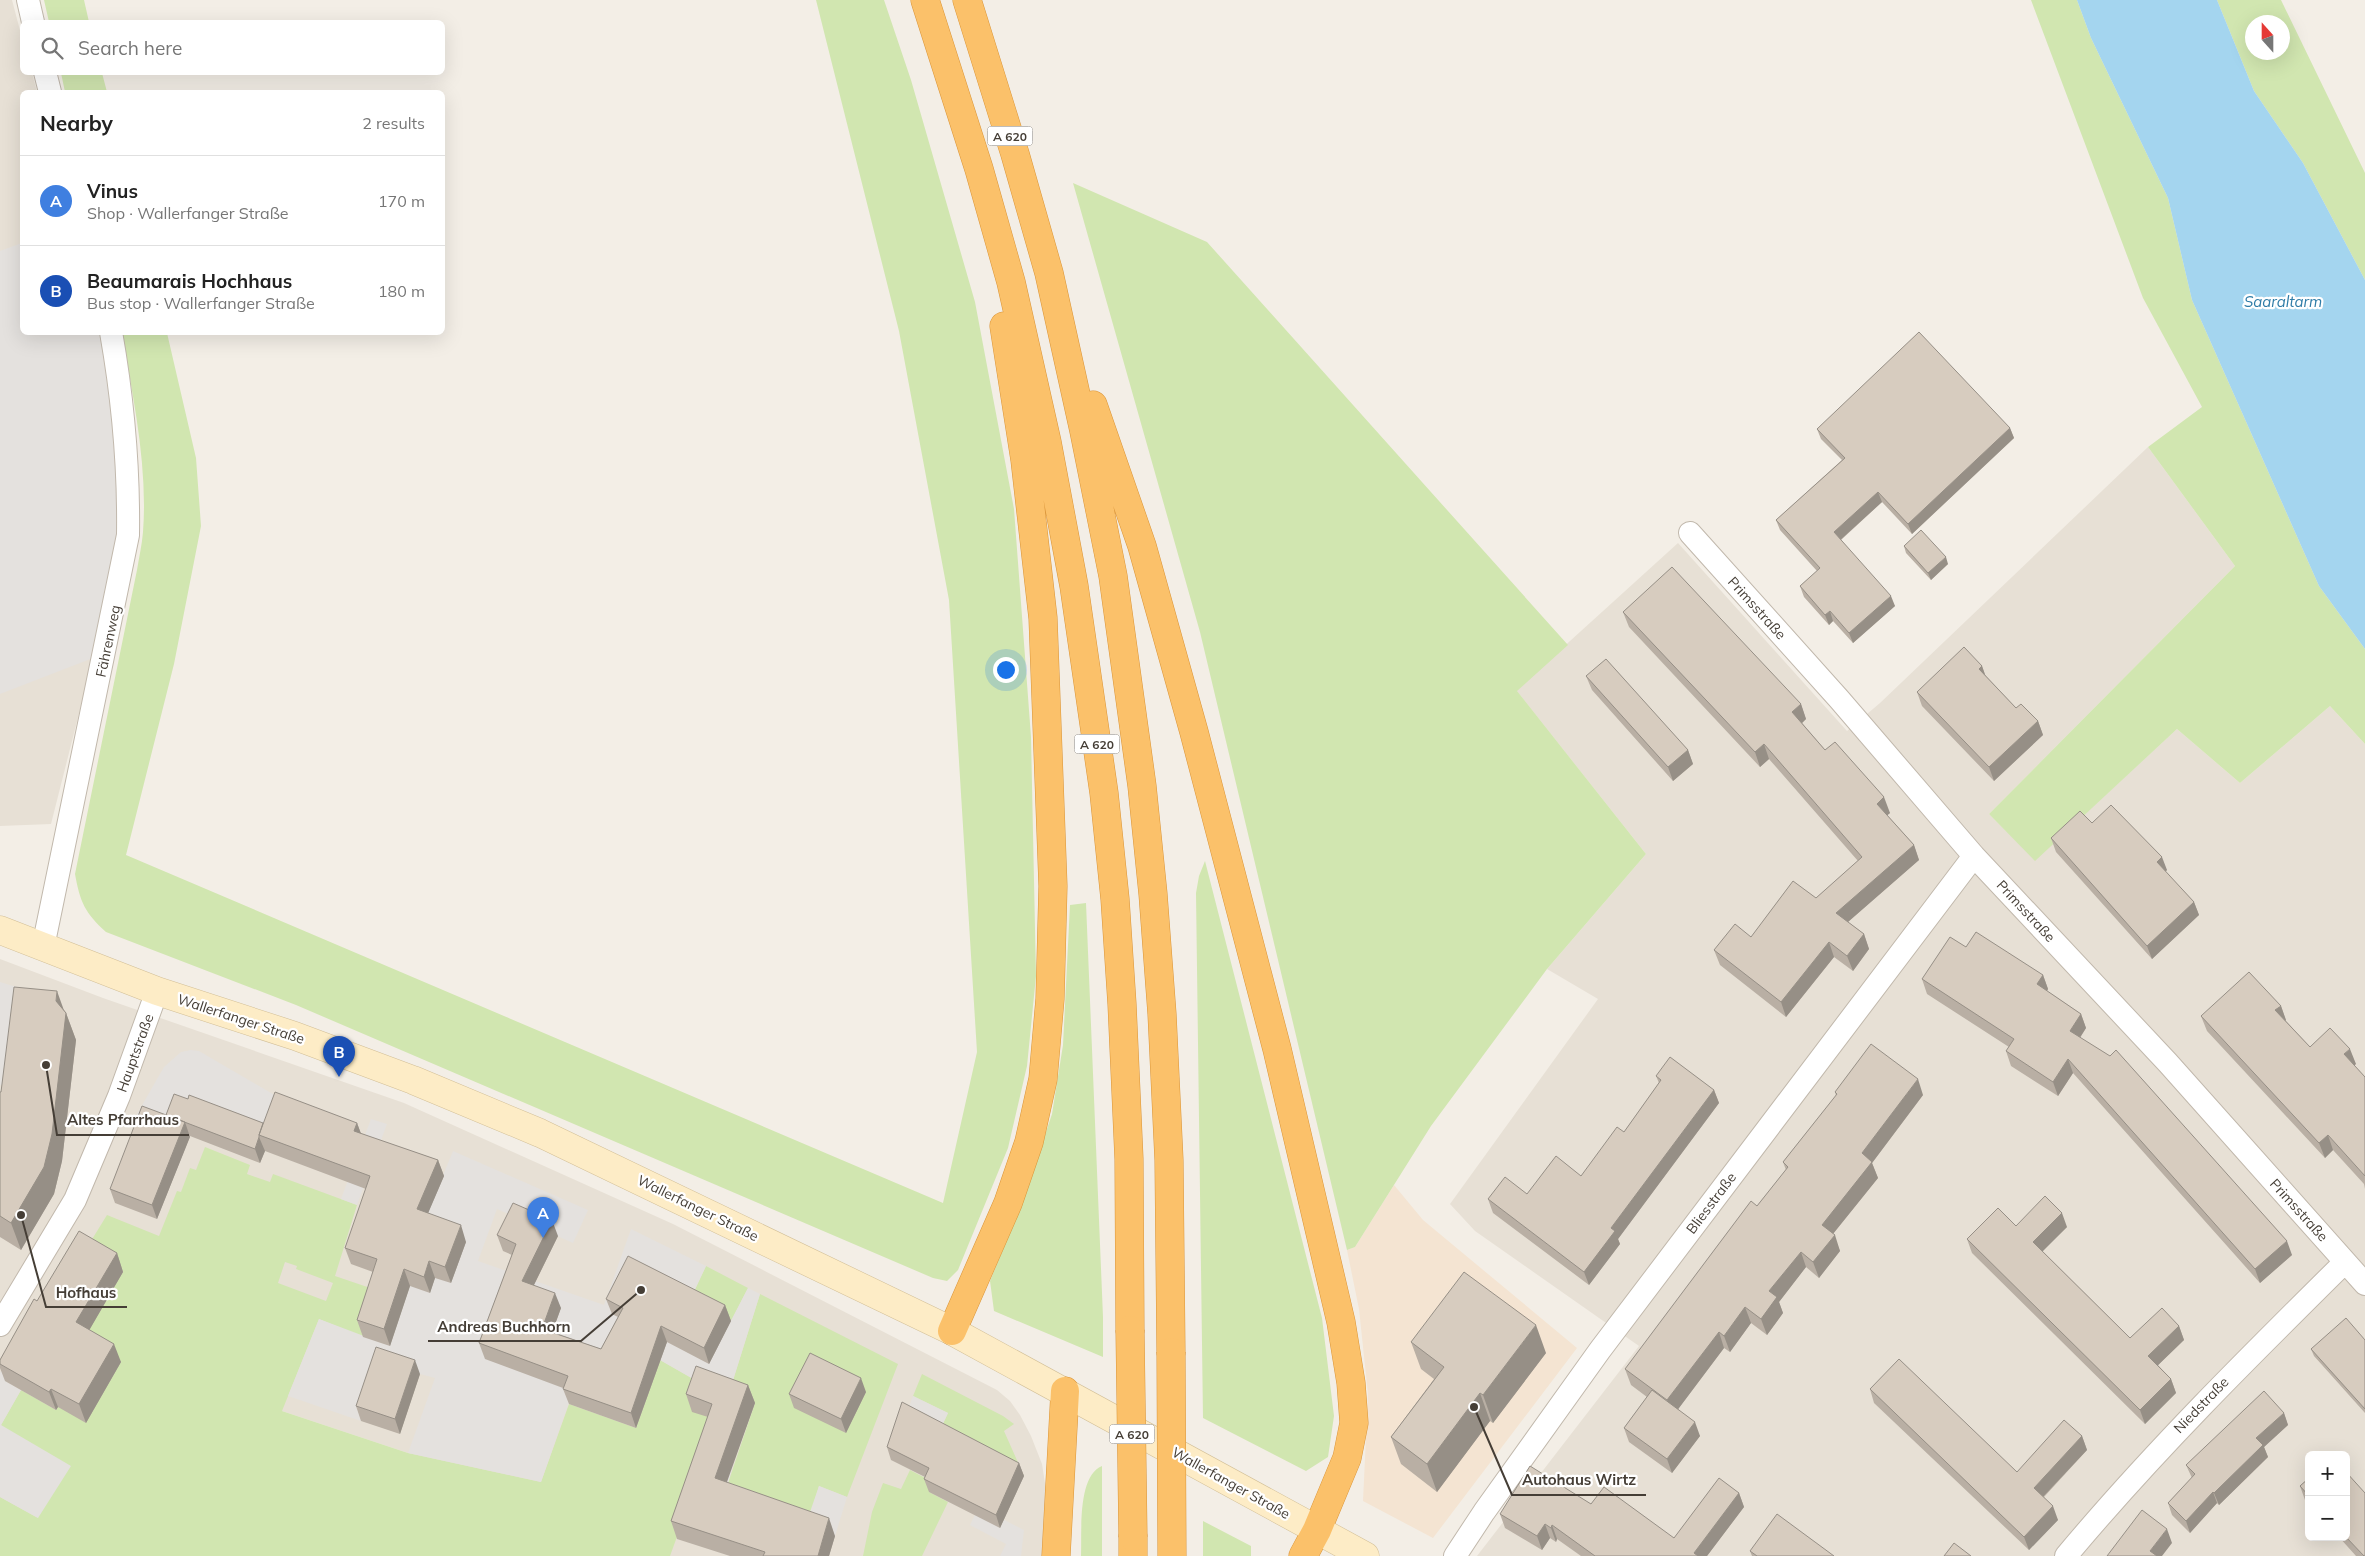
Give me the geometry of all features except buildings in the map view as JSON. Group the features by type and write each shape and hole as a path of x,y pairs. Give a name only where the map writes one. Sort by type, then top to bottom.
{"highway":[{"name":"A 620","path":"926,0 1012,282 1047,442 1074,586 1104,794 1115,899 1123,1014 1128,1160 1133,1547"},
{"name":"A 620","path":"967,0 1015,154 1049,273 1084,431 1113,576 1143,796 1162,1014 1169,1160 1172,1556"},
{"path":"952,1331 1008,1203 1029,1142 1043,1079 1050,999 1053,886 1042,618 1024,460 979,169"},
{"path":"1049,273 1142,546 1192,723 1277,1049 1341,1322 1351,1383 1354,1423 1348,1458 1317,1530 1303,1556"},
{"path":"1056,1556 1065,1391"}],"main road":[{"name":"Wallerfanger Straße","path":"0,930 157,992 295,1036 395,1073 540,1133 952,1331 1365,1556"}],"street":[{"path":"28,0 33,20"},
{"path":"46,75 50,90"},
{"name":"Fährenweg","path":"44,947 128,535 129,484 123,404 112,335"},
{"name":"Primsstraße","path":"1690,533 1839,699 1974,856 2174,1070 2365,1284"},
{"name":"Bliesstraße","path":"1455,1556 1484,1512 1600,1350 1974,856"},
{"name":"Hauptstraße","path":"0,1325 75,1200 119,1096 157,992"},
{"name":"Niedstraße","path":"2066,1556 2209,1397 2345,1262"}],"shaded area":[{"path":"0,0 12,0 20,30 20,75 33,75 36,90 20,90 20,335 99,335 93,658 51,824 0,826"},
{"path":"20,244 20,335 99,335 107,368 118,456 117,544 93,658 0,694 0,251"},
{"path":"2148,447 2235,566 1989,814 2035,860 2177,729 2240,783 2330,706 2365,744 2365,1556 1477,1556 1639,1346 1475,1231 1450,1204 1598,999 1547,969 1646,854 1516,690 1678,543 1847,731 1880,703"},
{"path":"0,959 103,998 404,1103 673,1224 997,1390 1010,1401 1020,1415 1042,1464 1046,1490 1042,1556 653,1556 408,1453 282,1411 0,1556"},
{"path":"0,982 26,990 15,1089 0,1085"},
{"path":"199,1051 283,1100 270,1138 171,1129 137,1114 164,1067 181,1052"},
{"path":"371,1119 387,1124 357,1205 341,1199"},
{"path":"453,1151 588,1210 573,1243 497,1209 478,1261 604,1305 631,1229 706,1266 690,1300 628,1323 639,1338 585,1357 541,1482 408,1453 435,1378 420,1374 361,1421 288,1396 319,1319 385,1344 418,1236"},
{"path":"1394,1185 1423,1220 1577,1348 1433,1538 1363,1501 1368,1394 1359,1309 1347,1250 1355,1247"},
{"path":"748,1288 760,1294 729,1393 702,1384 660,1360 667,1342 709,1363"},
{"path":"34,1314 5,1381 21,1390 1,1425 71,1466 38,1518 0,1497 0,1373"},
{"path":"913,1396 948,1413 939,1432 906,1415"},
{"path":"709,1449 735,1458 728,1483 810,1512 819,1486 847,1497 835,1536 696,1487"},
{"path":"979,1507 1024,1530 1021,1556 1000,1556 1006,1544 970,1525"}],"green space":[{"path":"44,0 84,0 89,20 49,20"},
{"path":"816,0 884,0 911,80 975,302 1014,509 1031,737 1036,976 1027,1066 1008,1148 958,1270 947,1281 933,1278 296,1005 106,932 88,913 81,900 75,874 137,570 143,532 144,507 141,457 135,407 122,335 167,335 196,458 201,526 174,664 126,855 943,1203 977,1052 949,600 899,331"},
{"path":"2031,0 2077,0 2091,38 2168,198 2192,300 2319,586 2365,649 2365,744 2330,706 2240,783 2177,729 2035,861 1989,814 2235,566 2148,447 2202,407 2143,298"},
{"path":"2217,0 2281,0 2288,15 2245,15 2245,60 2290,60 2290,19 2365,173 2365,280 2303,163 2254,91"},
{"path":"61,75 103,75 106,90 65,90"},
{"path":"1073,183 1207,242 1568,645 1517,691 1646,854 1547,969 1431,1126 1355,1247 1347,1250 1200,632"},
{"path":"1205,861 1322,1318 1334,1416 1328,1457 1306,1471 1203,1418 1196,893 1199,876"},
{"path":"1086,903 1103,1357 994,1311 990,1281 1022,1203 1052,1114 1063,1045 1070,905"},
{"path":"205,1147 250,1165 247,1174 270,1182 273,1174 357,1205 335,1276 382,1292 363,1337 319,1319 282,1411 408,1453 541,1482 569,1404 636,1428 660,1360 702,1384 719,1421 670,1556 0,1556 0,1497 38,1518 1,1425 21,1390 56,1410 58,1407 83,1341 86,1249 107,1215 159,1236 177,1191 181,1192 190,1168 196,1170","holes":["285,1262 297,1266 296,1269 333,1283 326,1301 278,1283"]},
{"path":"706,1266 748,1288 731,1321 690,1300"},
{"path":"760,1294 898,1364 847,1497 819,1486 811,1512 728,1483 755,1403 729,1393"},
{"path":"922,1374 1003,1416 1014,1424 1004,1431 1024,1476 939,1432 948,1413 913,1396"},
{"path":"1102,1466 1102,1556 1081,1556 1081,1520 1085,1493 1088,1481 1094,1472"},
{"path":"910,1470 933,1482 929,1492 948,1502 922,1556 863,1556 872,1512 883,1483 901,1489"},
{"path":"1203,1521 1251,1546 1251,1556 1203,1556"}],"water":[{"name":"Saaraltarm","path":"2077,0 2217,0 2254,91 2303,163 2365,280 2365,649 2319,586 2192,300 2168,198 2091,38"}],"place":[{"name":"Altes Pfarrhaus","path":"46,1065"},
{"name":"Beaumarais Hochhaus","path":"339,1077"},
{"name":"Hofhaus","path":"21,1215"},
{"name":"Vinus","path":"543,1238"},
{"name":"Andreas Buchhorn","path":"641,1290"},
{"name":"Autohaus Wirtz","path":"1474,1407"}]}
